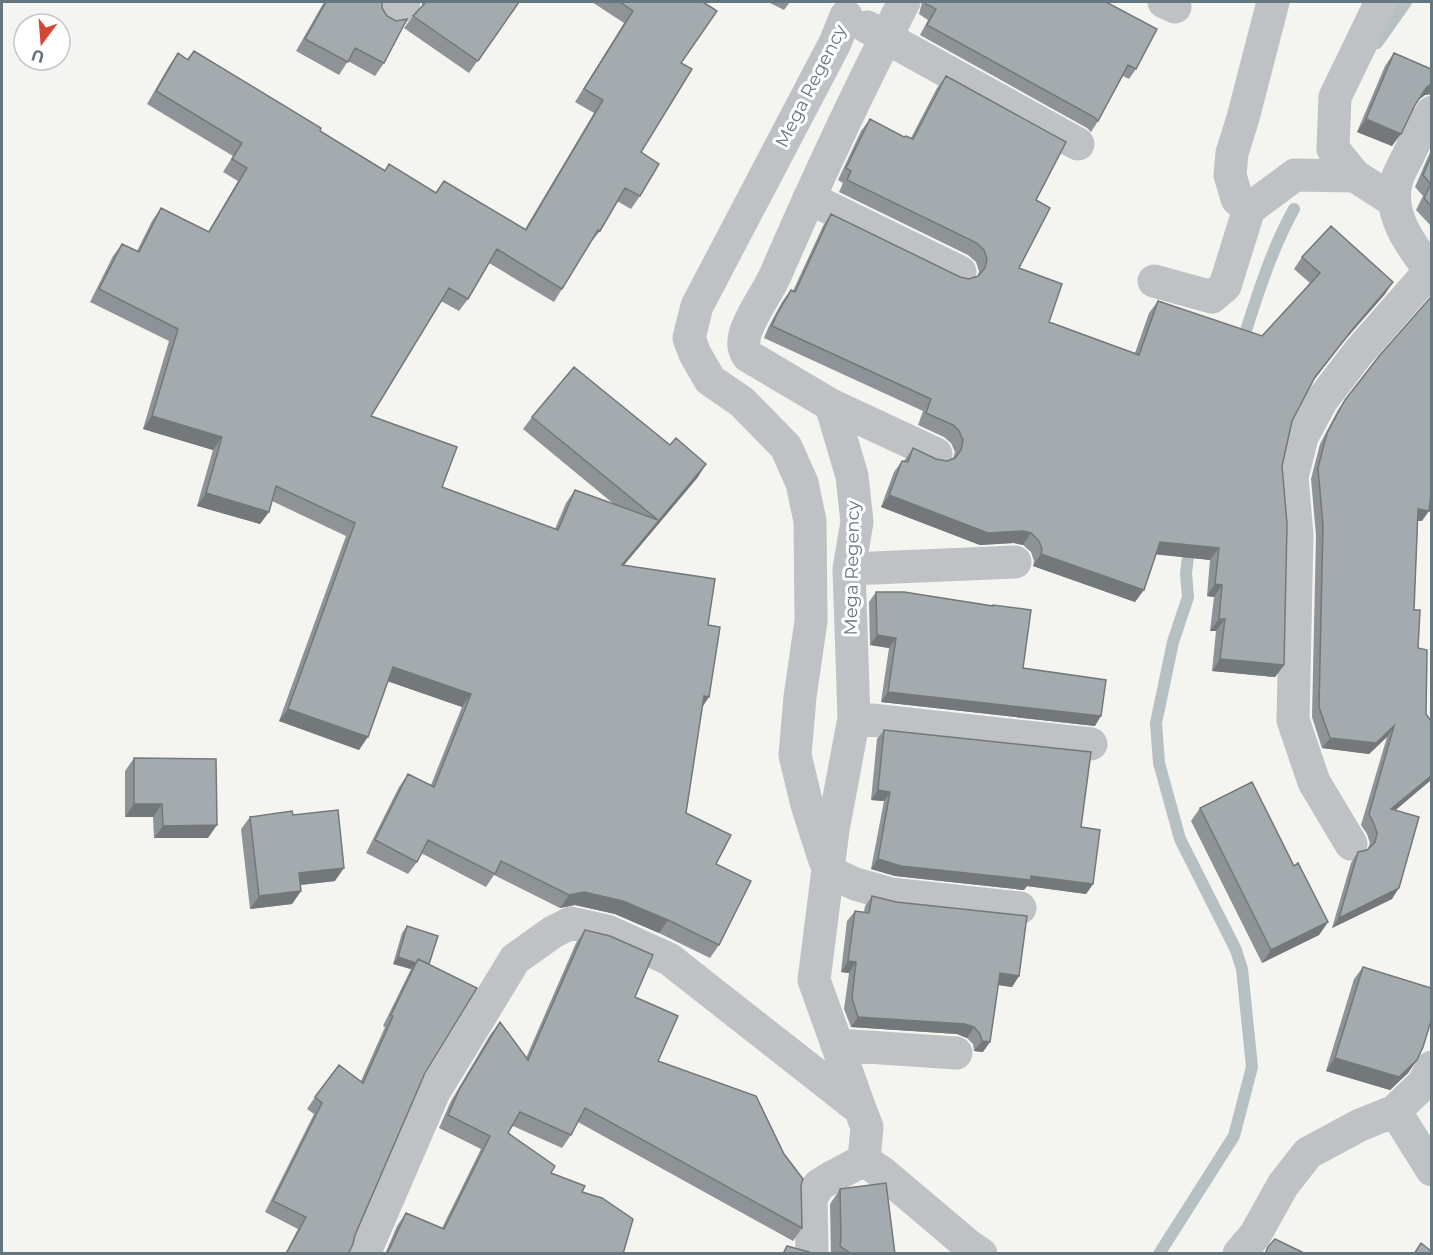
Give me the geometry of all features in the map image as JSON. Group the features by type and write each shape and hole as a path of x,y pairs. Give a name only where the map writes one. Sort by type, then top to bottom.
{"street":[{"path":"904,2 809,198 776,274 760,301 745,334 743,347 748,356 831,405 936,454"},
{"path":"1249,209 1237,199 1230,175 1232,153 1273,2"},
{"path":"1381,2 1335,97 1334,149 1355,176 1394,201"},
{"name":"Mega Regency","path":"828,871 807,805 795,755 800,697 811,621 810,521 802,483 786,447 742,402 710,380 689,338 697,306 835,43 840,9 1078,144"},
{"path":"1351,844 1314,782 1293,720 1297,535 1292,477 1302,437 1322,400 1358,353 1431,272 1407,239 1394,201 1397,180 1431,112"},
{"path":"1154,281 1212,297 1225,286 1249,209 1295,175 1355,176"},
{"path":"809,198 960,272"},
{"name":"Mega Regency","path":"831,405 852,476 857,522 849,569 854,718 833,830 814,980 867,1127 864,1160"},
{"path":"849,569 1015,562"},
{"path":"854,718 1091,744"},
{"path":"828,871 855,884 891,894 1020,908"},
{"path":"364,1254 434,1092 515,959 553,932 571,923 607,931 669,959 860,1109"},
{"path":"837,1045 956,1053"},
{"path":"1239,1254 1255,1235 1283,1185 1308,1153 1360,1125 1395,1111 1423,1084 1431,1067"},
{"path":"1395,1111 1431,1170"},
{"path":"812,1254 811,1198 819,1185 864,1160 981,1254"}],"building":[{"path":"326,2 382,2 382,8 387,16 396,21 407,19 384,63 355,48 348,62 305,39"},
{"path":"426,2 519,2 478,61 413,16"},
{"path":"620,2 703,2 717,11 681,63 692,69 641,152 659,164 640,196 625,188 562,289 497,249 468,299 449,288 371,416 457,447 442,487 558,530 575,490 658,520 532,417 574,367 670,445 676,438 706,464 622,565 715,579 708,625 720,627 709,697 704,696 686,813 731,835 716,864 751,881 719,945 623,901 584,892 569,895 501,861 495,874 428,840 417,862 375,840 408,774 434,787 471,694 393,667 368,737 288,709 355,523 276,486 269,512 206,493 222,437 152,416 178,329 99,289 122,244 139,252 161,208 209,232 247,168 232,159 242,143 156,91 178,53 188,60 194,51 321,128 320,131 385,171 389,164 436,193 444,181 526,230 603,100 584,89 633,11"},
{"path":"927,2 1106,2 1157,29 1136,69 1128,65 1098,121 927,25 936,9 926,4"},
{"path":"1394,53 1431,69 1431,84 1415,105 1401,134 1366,119"},
{"path":"946,76 1066,142 1036,200 1050,208 1019,268 1062,284 1049,322 1139,355 1158,301 1262,336 1320,273 1302,257 1331,226 1393,282 1315,377 1292,421 1282,466 1287,524 1284,665 1220,659 1225,619 1219,619 1222,585 1215,584 1219,548 1160,542 1144,590 1041,554 1039,541 1031,533 1023,531 988,533 889,495 902,461 908,462 913,448 936,459 947,461 955,458 961,450 963,440 959,431 953,425 926,413 931,399 772,326 791,290 795,292 831,214 960,277 969,279 978,276 985,268 987,259 984,250 977,243 847,180 851,171 846,168 870,119 904,137 913,139"},
{"path":"1431,156 1431,184 1423,175"},
{"path":"1431,184 1431,206 1424,198"},
{"path":"1431,297 1431,494 1429,511 1418,509 1414,610 1420,610 1418,648 1427,650 1426,714 1431,721 1431,776 1391,809 1419,817 1399,888 1339,918 1358,852 1367,850 1375,842 1377,833 1369,814 1394,726 1376,743 1330,738 1319,707 1323,525 1318,468 1327,433 1345,400 1380,355"},
{"path":"876,592 904,592 1031,610 1023,668 1106,680 1101,716 888,692 896,638 877,635"},
{"path":"884,730 1091,752 1081,827 1100,830 1093,884 1031,876 1031,880 901,866 878,859 890,792 878,790"},
{"path":"134,758 216,759 217,825 163,826 162,804 134,804"},
{"path":"1252,782 1294,866 1298,863 1328,922 1271,950 1200,808"},
{"path":"338,810 344,868 299,873 301,891 259,896 250,817 292,811 293,815"},
{"path":"872,896 896,902 1027,916 1019,976 1000,973 990,1042 982,1041 974,1027 965,1024 858,1017 852,998 856,962 848,961 855,911 869,913"},
{"path":"407,926 438,936 429,964 418,959 416,963 398,957"},
{"path":"585,930 610,936 653,955 635,997 678,1016 658,1061 756,1096 784,1154 803,1179 801,1185 802,1228 585,1108 571,1135 520,1112 508,1133 555,1166 551,1173 585,1186 582,1192 602,1198 633,1219 623,1254 386,1254 406,1213 444,1229 490,1136 448,1115 460,1088 500,1022 528,1060"},
{"path":"418,959 477,988 425,1073 348,1254 286,1254 306,1217 273,1201 322,1103 315,1097 339,1065 363,1083 393,1016 391,1015"},
{"path":"1363,967 1431,988 1431,1021 1423,1047 1417,1060 1399,1077 1335,1058"},
{"path":"886,1183 895,1254 852,1254 840,1246 840,1189"},
{"path":"1275,1239 1306,1254 1265,1254"},
{"path":"1421,1243 1431,1251 1431,1254 1414,1254"},
{"path":"787,1246 809,1252 812,1254 783,1254"}],"waterway":[{"path":"1377,43 1406,2"},
{"path":"1241,346 1271,259 1294,209"},
{"path":"1159,1254 1234,1136 1252,1067 1242,969 1236,950 1180,839 1159,763 1156,723 1173,642 1188,597 1186,573 1190,542"}]}
